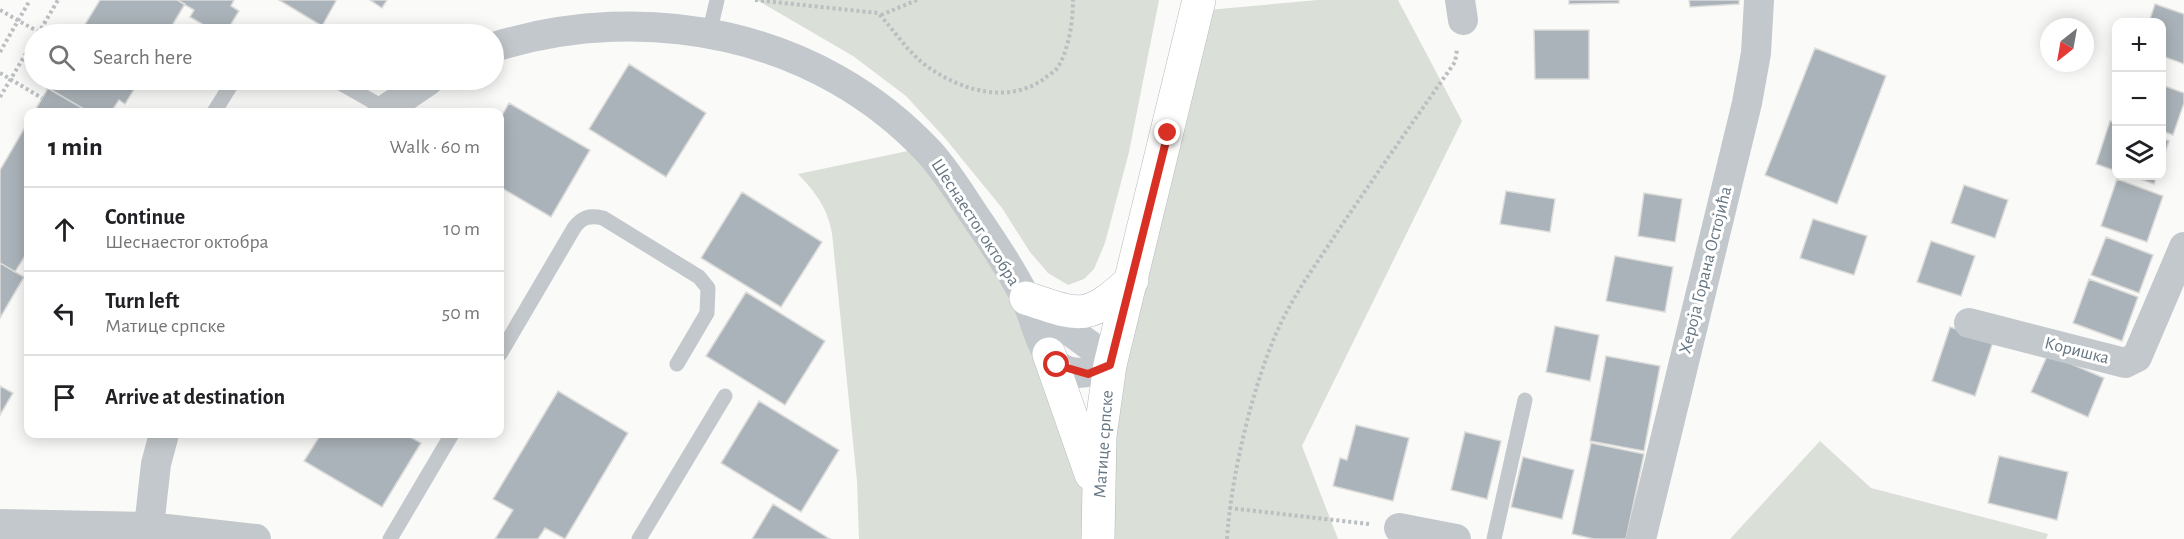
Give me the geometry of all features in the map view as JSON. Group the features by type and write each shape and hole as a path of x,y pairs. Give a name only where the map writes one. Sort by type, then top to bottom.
{"main road":[{"name":"Матице српске","path":"1098,539 1100,436 1110,365 1199,0"},
{"path":"1026,298 1064,311 1090,311 1100,307 1132,280"},
{"path":"1049,354 1098,498"}],"street":[{"name":"Хероја Горана Остојића","path":"1641,539 1747,103 1756,52 1759,0"},
{"name":"Шеснаестог октобра","path":"504,44 567,28 614,23 660,23 710,30 813,66 837,78 898,123 931,154 976,217 1026,298 1049,354"},
{"path":"388,108 414,90"},
{"name":"Коришка","path":"1969,323 2125,363 2137,357 2184,247"},
{"name":"Шеснаестог октобра","path":"1026,298 1092,347 1110,365"},
{"path":"1049,354 1057,365 1088,374 1110,365"},
{"path":"149,528 156,464 163,438"},
{"path":"0,524 149,528 256,539"},
{"path":"1399,528 1456,539"}],"lane":[{"path":"710,30 717,0"},
{"path":"216,108 228,90"},
{"path":"351,90 379,108"},
{"path":"504,347 574,228 580,220 591,216 603,218 699,277 708,288 707,313 677,364"},
{"path":"639,539 725,396"},
{"path":"1494,539 1525,400"},
{"path":"390,539 450,438"}],"path":[{"path":"0,52 30,0"},
{"path":"45,24 58,0"},
{"path":"755,0 824,3 869,10 881,15 904,46 929,67 957,83 997,95 1032,87 1057,69 1066,49 1073,0"},
{"path":"881,15 917,0"},
{"path":"0,10 24,25"},
{"path":"1227,539 1229,508 1257,390 1286,312 1364,191 1455,62 1461,10"},
{"path":"0,97 24,57"},
{"path":"0,73 24,87"},
{"path":"29,90 42,98"},
{"path":"1229,508 1399,528"}],"shaded area":[{"path":"757,0 1159,0 1129,152 1105,243 1094,269 1084,279 1068,285 1048,273 1030,252 1002,208 944,137 906,96 853,56"},
{"path":"1318,0 1398,0 1462,121 1302,446 1338,539 1108,539 1109,441 1208,10"},
{"path":"922,148 1004,271 1089,492 1088,539 859,539 857,481 832,233 820,201 798,174"},
{"path":"1820,441 1871,488 2048,534 2046,539 1730,539"}],"building":[{"path":"100,0 177,0 185,4 173,24 85,24"},
{"path":"177,0 234,0 231,6 239,11 231,24 202,24 190,17 194,10"},
{"path":"279,0 336,1 323,24 319,24"},
{"path":"370,0 387,0 382,8"},
{"path":"1569,0 1619,0 1619,3 1569,4"},
{"path":"1689,0 1739,0 1739,4 1690,7"},
{"path":"2155,4 2184,14 2184,64 2166,57 2166,18 2150,18"},
{"path":"1534,30 1589,30 1589,79 1535,79"},
{"path":"1815,48 1886,76 1837,204 1765,175"},
{"path":"629,64 706,113 666,177 589,129"},
{"path":"2166,86 2184,93 2184,103 2173,135 2166,132"},
{"path":"47,90 51,90 82,108 36,108"},
{"path":"50,90 134,90 125,104 119,100 114,108 82,108"},
{"path":"509,103 590,150 551,217 504,189 504,112"},
{"path":"2110,121 2112,122 2112,170 2096,164"},
{"path":"24,129 24,257 15,272 0,263 0,170"},
{"path":"2117,180 2163,196 2147,242 2101,226"},
{"path":"2142,180 2156,180 2154,184"},
{"path":"1964,185 2008,200 1995,238 1951,223"},
{"path":"1506,191 1555,199 1550,232 1500,224"},
{"path":"742,192 822,242 781,307 701,258"},
{"path":"1644,193 1682,199 1675,242 1638,236"},
{"path":"1813,219 1867,236 1854,275 1800,258"},
{"path":"2106,237 2153,255 2139,293 2091,275"},
{"path":"1931,241 1975,256 1961,296 1917,282"},
{"path":"1615,256 1673,267 1665,312 1606,301"},
{"path":"0,263 24,277 0,318"},
{"path":"2089,279 2138,297 2122,341 2073,323"},
{"path":"746,292 825,341 785,405 706,356"},
{"path":"1555,326 1599,335 1590,381 1546,372"},
{"path":"1950,327 1993,342 1975,396 1932,381"},
{"path":"2048,354 2104,378 2088,417 2031,392"},
{"path":"1606,356 1660,366 1644,451 1590,441"},
{"path":"0,386 13,393 0,415"},
{"path":"558,391 628,433 565,539 545,528 538,539 495,539 513,510 493,499"},
{"path":"759,401 839,450 801,512 721,463"},
{"path":"1356,425 1409,438 1393,501 1333,486 1340,458 1347,460"},
{"path":"1465,432 1501,441 1487,499 1451,490"},
{"path":"318,438 412,438 421,443 382,507 304,461"},
{"path":"1591,443 1644,454 1626,539 1594,539 1572,534"},
{"path":"1999,456 2068,472 2057,520 1988,503"},
{"path":"1523,457 1574,470 1562,519 1511,507"},
{"path":"773,504 830,539 752,539"}],"route":[{"path":"1057,365 1088,374 1110,365 1168,133"}]}
